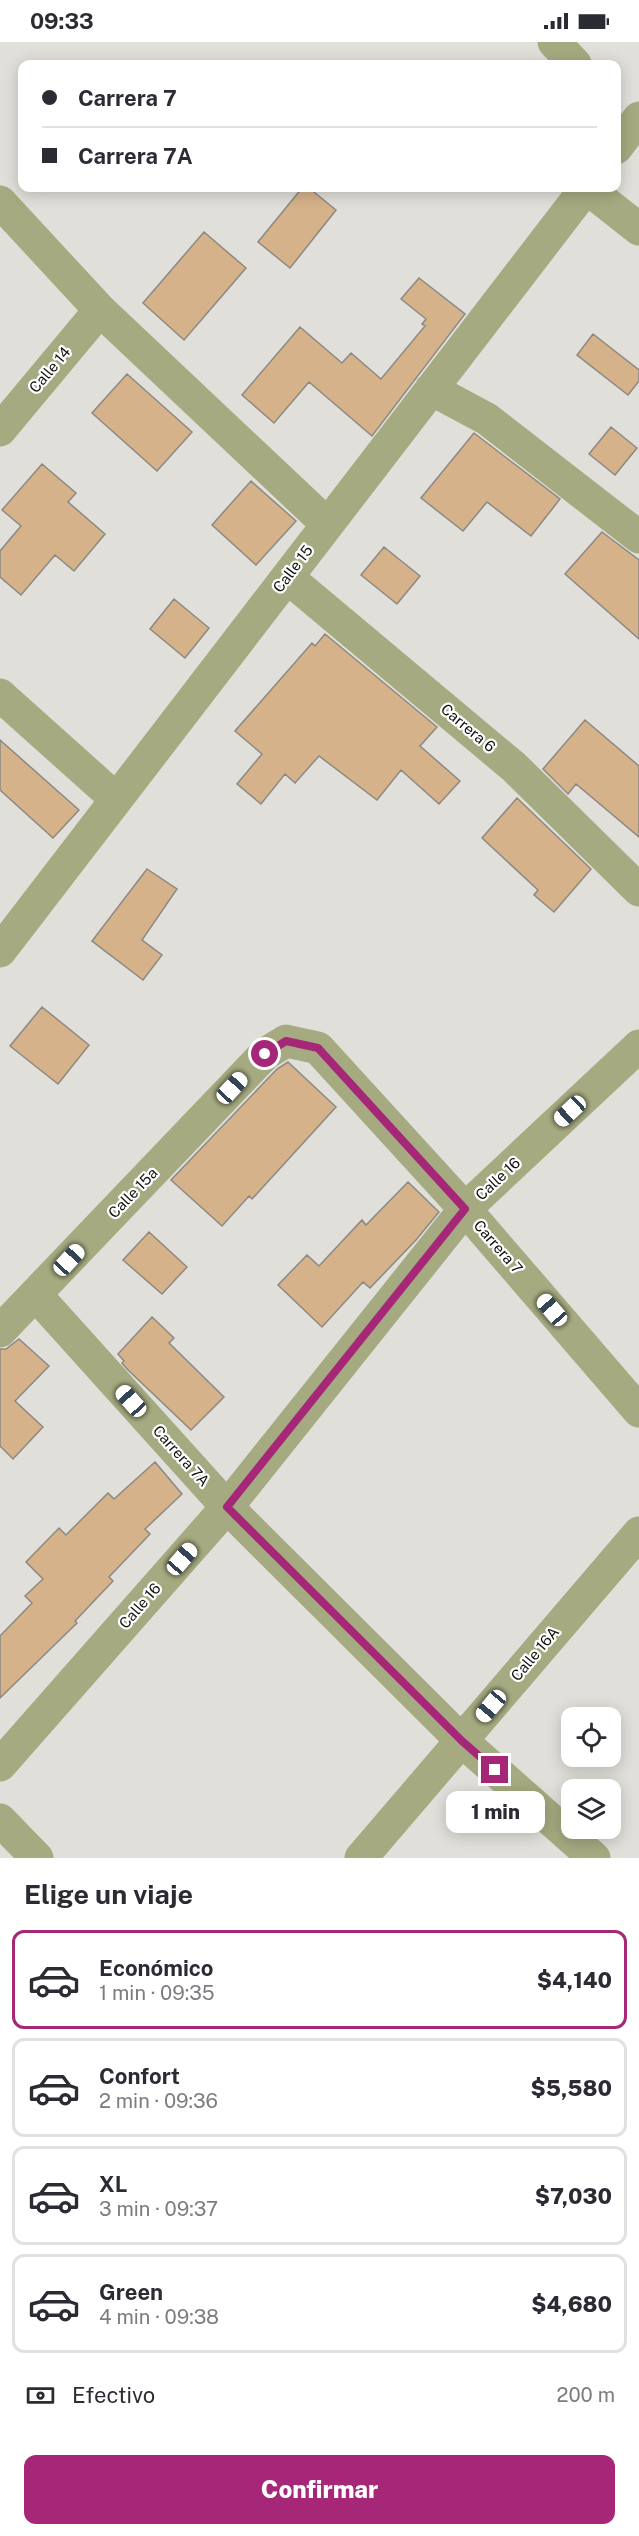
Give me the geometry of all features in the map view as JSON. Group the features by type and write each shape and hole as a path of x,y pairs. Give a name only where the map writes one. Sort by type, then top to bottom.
{"street":[{"path":"554,42 571,60"},
{"name":"Calle 15","path":"0,951 583,192"},
{"path":"591,192 639,229"},
{"path":"0,202 100,310 327,524"},
{"name":"Calle 14","path":"0,430 100,310"},
{"path":"431,389 487,419 639,537"},
{"name":"Carrera 6","path":"287,577 514,767 639,890"},
{"path":"0,695 116,799"},
{"name":"Carrera 7","path":"265,1054 286,1041 318,1048 465,1209 639,1411"},
{"name":"Calle 16","path":"0,1765 227,1507 465,1209 639,1046"},
{"name":"Calle 15a","path":"0,1331 265,1054"},
{"name":"Carrera 7A","path":"36,1295 227,1507 462,1741 594,1858"},
{"name":"Calle 16A","path":"361,1858 639,1533"},
{"path":"0,1820 37,1858"}],"building":[{"path":"299,192 314,192 336,210 290,268 258,242"},
{"path":"204,232 246,268 184,340 143,303"},
{"path":"419,278 465,314 372,436 309,382 274,423 242,395 300,327 342,363 351,353 381,379 425,326 422,324 426,319 401,299"},
{"path":"593,334 639,370 639,381 628,395 577,355"},
{"path":"127,374 192,432 157,471 92,413"},
{"path":"611,427 637,448 615,475 589,454"},
{"path":"474,433 560,499 531,536 487,502 463,531 421,498"},
{"path":"42,464 76,493 68,502 105,534 74,571 55,555 21,595 0,577 0,551 21,526 2,510"},
{"path":"251,481 296,521 256,565 212,525"},
{"path":"602,532 639,560 639,639 565,574"},
{"path":"384,547 420,576 397,604 361,575"},
{"path":"174,599 209,628 185,658 150,629"},
{"path":"325,634 437,727 420,746 460,781 439,804 401,770 377,800 319,756 295,783 285,774 261,804 237,784 262,754 235,731 312,643 315,646"},
{"path":"585,720 639,766 639,837 576,784 568,794 543,769"},
{"path":"0,740 79,810 53,838 0,790"},
{"path":"517,798 591,869 554,912 534,895 538,890 482,838"},
{"path":"147,869 177,889 142,940 162,955 143,980 92,941"},
{"path":"42,1007 89,1045 58,1084 10,1046"},
{"path":"288,1062 336,1107 252,1199 249,1196 222,1226 171,1180 277,1069"},
{"path":"408,1182 439,1212 370,1288 363,1282 322,1327 278,1285 307,1255 319,1266 362,1220 366,1225"},
{"path":"149,1232 187,1267 162,1294 123,1260"},
{"path":"152,1317 174,1338 169,1343 224,1397 191,1430 127,1369 118,1354"},
{"path":"19,1339 49,1366 15,1401 43,1427 13,1459 0,1446 0,1349 6,1349"},
{"path":"155,1462 182,1494 145,1529 150,1534 109,1577 113,1581 75,1621 77,1623 0,1698 0,1636 32,1603 25,1596 43,1579 26,1562 59,1528 66,1535 108,1493 114,1499"}],"route":[{"path":"265,1054 286,1041 318,1048 465,1209 227,1507 462,1741 495,1770"}]}
